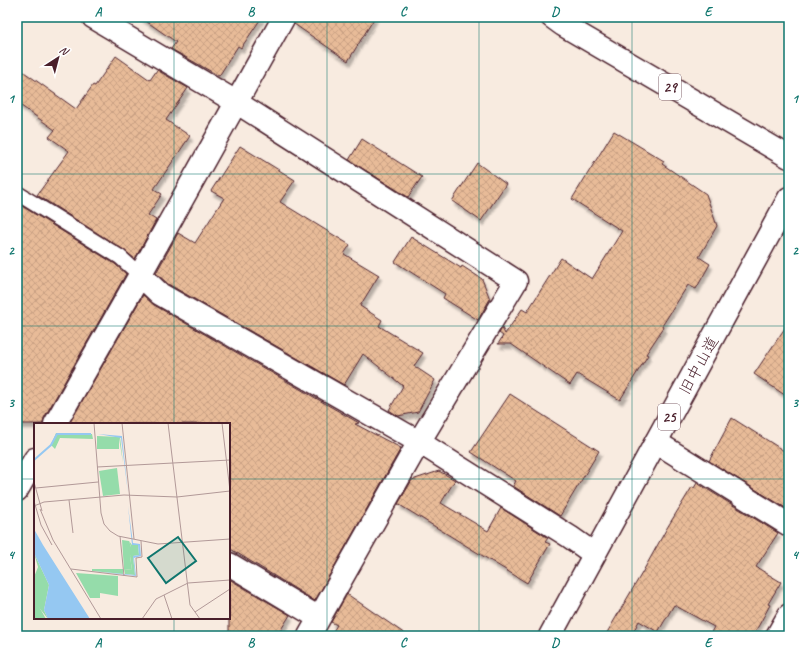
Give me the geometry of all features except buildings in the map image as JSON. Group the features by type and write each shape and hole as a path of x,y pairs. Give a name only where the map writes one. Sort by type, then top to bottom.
{"street":[{"path":"93,17 236,102 516,281 419,442 314,627 230,565"},
{"path":"56,423 284,17"},
{"name":"29","path":"552,17 563,25 789,157"},
{"name":"旧中山道","path":"550,636 789,198"},
{"path":"140,275 160,294 419,442 570,537 594,554"},
{"path":"656,442 789,525"},
{"path":"19,483 34,460"},
{"path":"777,636 789,615"}],"lane":[{"path":"17,193 120,257 140,275"}]}
